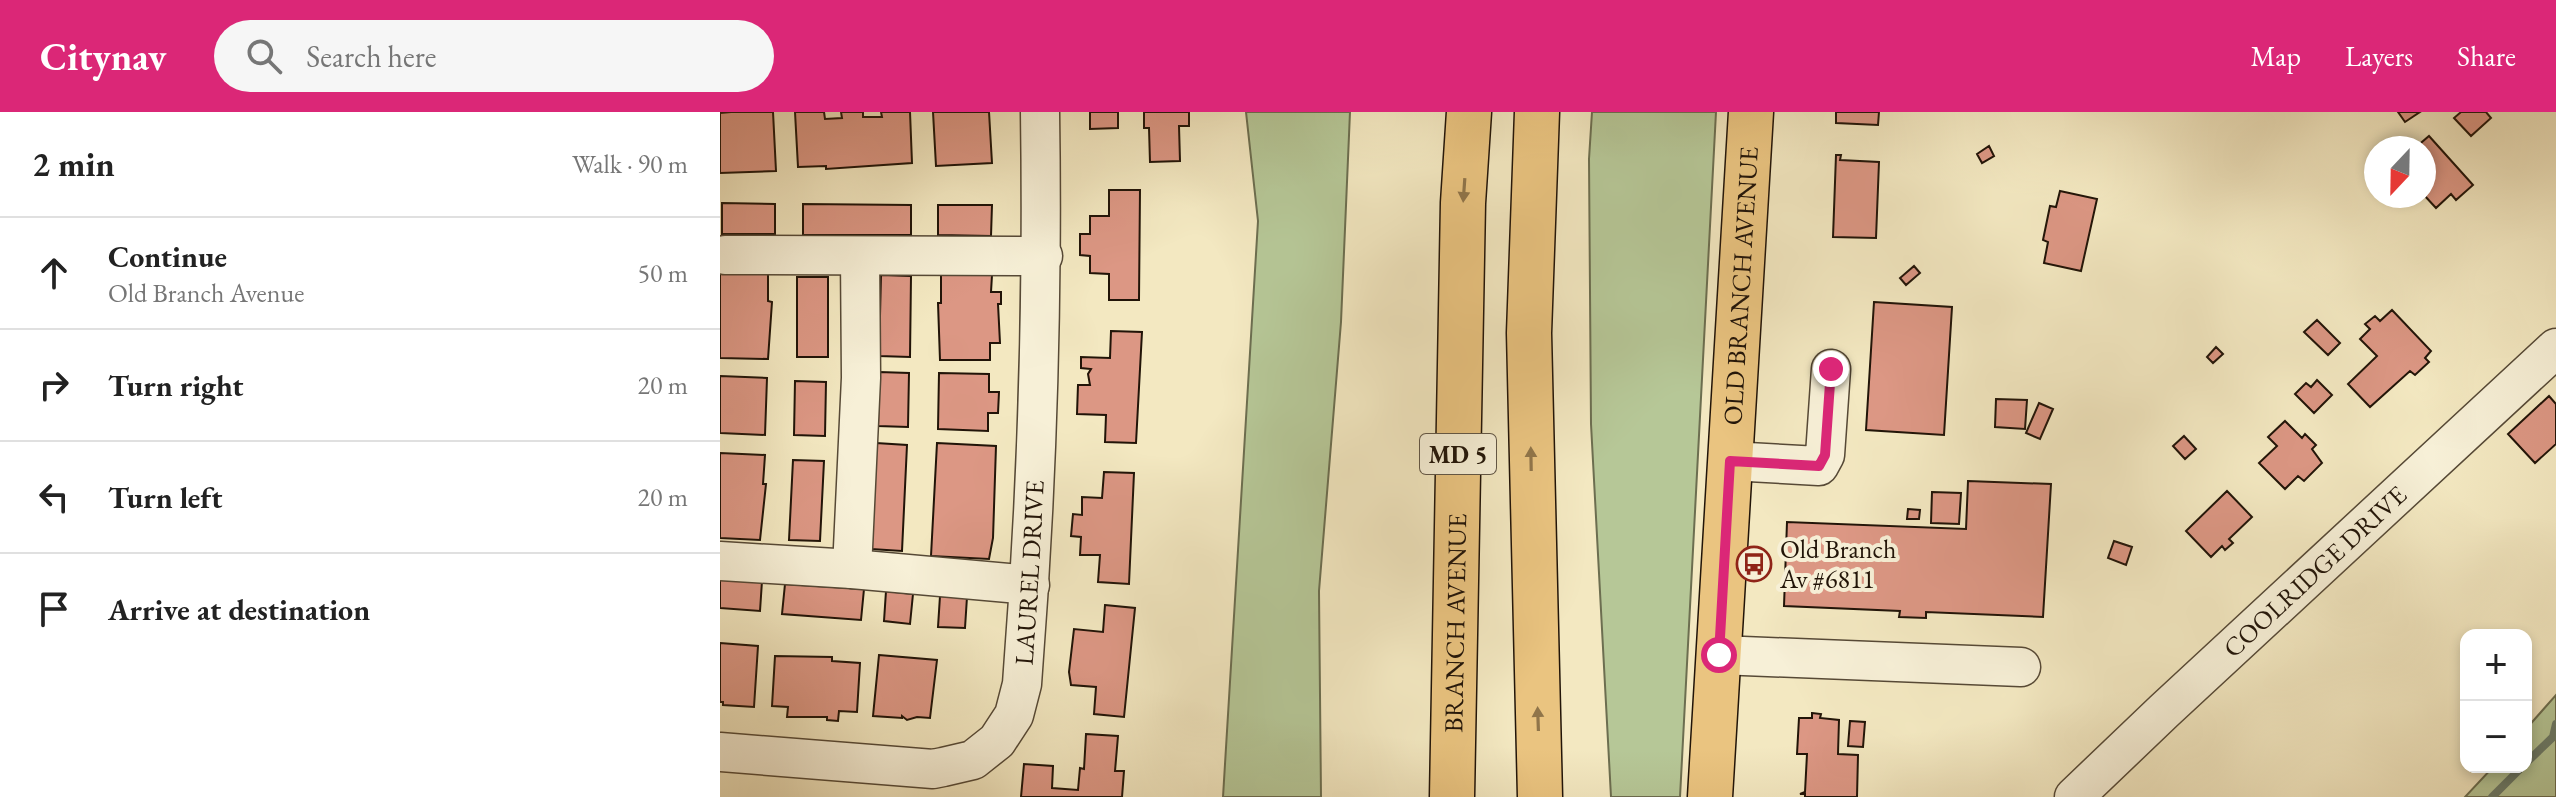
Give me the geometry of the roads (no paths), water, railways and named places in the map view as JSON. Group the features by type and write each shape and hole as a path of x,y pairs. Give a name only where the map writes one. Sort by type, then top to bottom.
{"main road":[{"name":"BRANCH AVENUE","path":"1452,797 1463,203 1469,112"},
{"name":"MD 5","path":"1537,112 1529,333 1540,797"},
{"name":"OLD BRANCH AVENUE","path":"1710,797 1751,112"}],"street":[{"name":"LAUREL DRIVE","path":"720,752 933,769 973,760 997,741 1014,715 1022,684 1039,432 1043,256 1040,112"},
{"path":"725,255 1043,256"},
{"path":"852,569 861,378 860,256"},
{"name":"COOLRIDGE DRIVE","path":"2074,797 2556,348"},
{"path":"1730,461 1819,466 1825,455 1831,369"},
{"path":"720,561 1030,585"},
{"path":"1719,655 2021,667"}],"waterway":[{"path":"2532,757 2553,737 2556,724"},
{"path":"2492,797 2516,773"}],"place":[{"name":"Old Branch Av #6811","path":"1754,564"}]}
